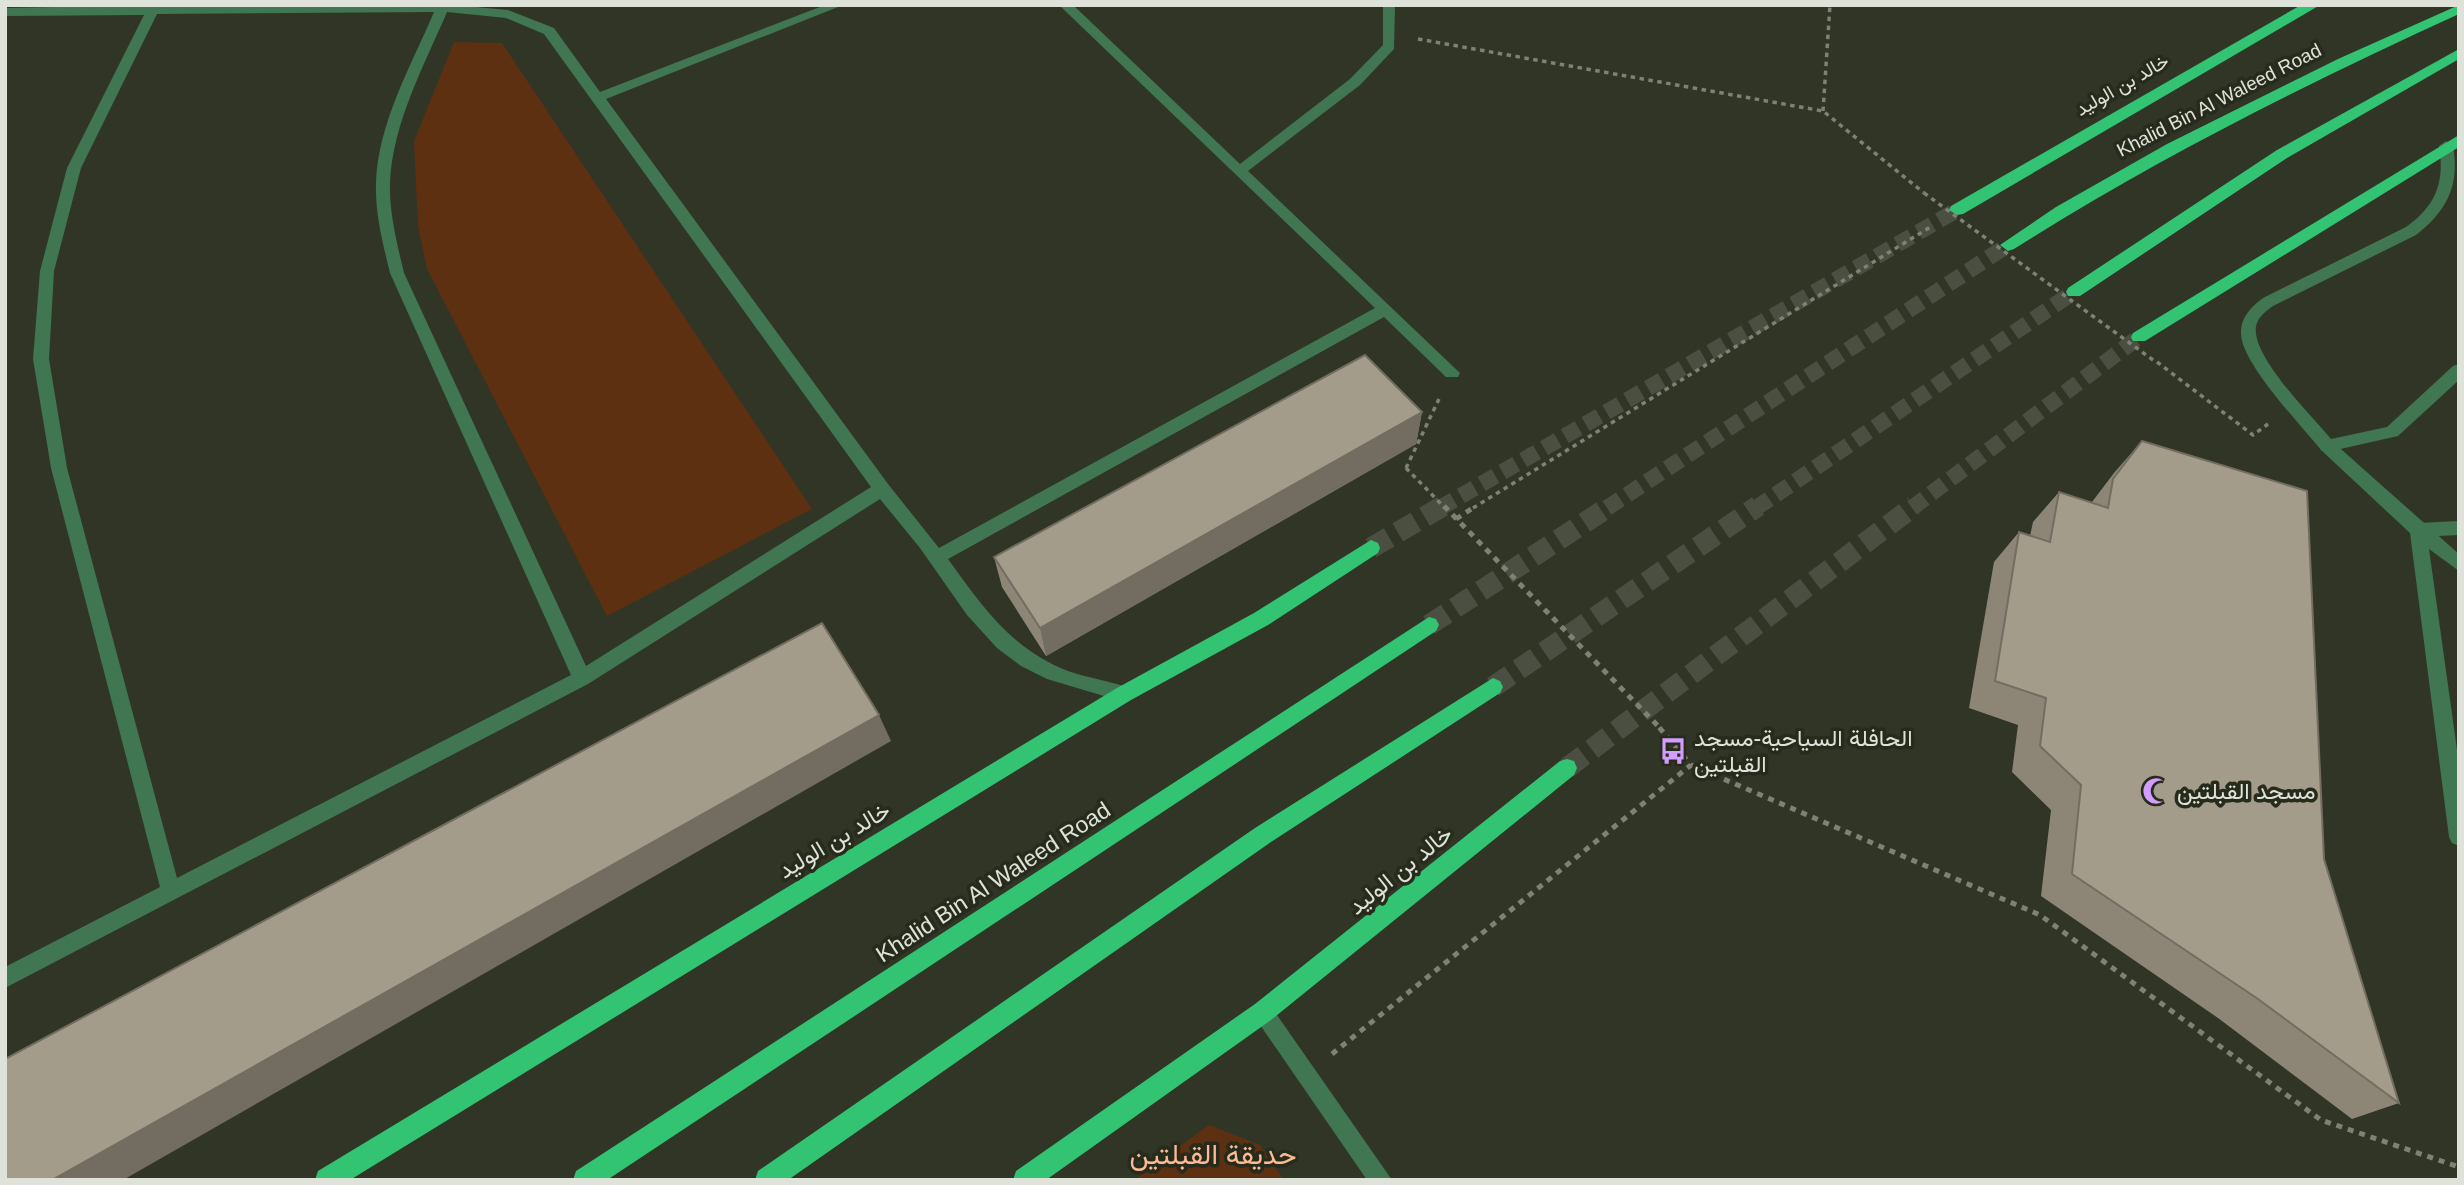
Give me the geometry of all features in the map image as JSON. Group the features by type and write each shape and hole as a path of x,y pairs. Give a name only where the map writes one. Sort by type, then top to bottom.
{"highway":[{"name":"خالد بن الوليد","path":"1951,214 2284,19 2313,5"},
{"name":"Khalid Bin Al Waleed Road","path":"2008,246 2077,200 2308,78 2459,9"},
{"path":"2074,292 2282,154 2459,53"},
{"path":"2139,337 2453,143"},
{"name":"خالد بن الوليد","path":"327,1180 1125,694 1261,619 1371,548"},
{"name":"Khalid Bin Al Waleed Road","path":"584,1180 1429,625"},
{"path":"767,1180 1263,835 1493,687"},
{"name":"خالد بن الوليد","path":"1025,1180 1263,1012 1567,768"}],"street":[{"path":"596,98 837,5"},
{"path":"1065,5 1452,373"},
{"path":"1241,170 1355,82 1389,46 1388,5"},
{"path":"153,8 74,168 47,271 41,359 59,468 171,892"},
{"path":"5,12 153,8 442,8 508,14 549,31 882,489 937,557 977,614 1014,651 1046,671 1084,686 1125,694"},
{"path":"442,8 387,145 382,183 387,231 397,273 582,678"},
{"path":"2453,143 2446,195 2426,221 2411,232 2268,302 2250,317 2247,328 2248,342 2256,358 2327,446 2459,564"},
{"path":"937,557 1384,310"},
{"path":"2327,446 2392,432 2459,370"},
{"path":"5,978 582,678 882,489"},
{"path":"2418,530 2459,528"},
{"path":"2418,530 2459,837"},
{"path":"1263,1012 1381,1180"}],"path":[{"path":"1823,111 1829,5"},
{"path":"1389,34 1823,111 1924,193 2253,435 2294,405"},
{"path":"1456,519 1933,225"},
{"path":"1452,373 1406,468 1658,726 1691,765 2040,915 2320,1120 2459,1167"},
{"path":"1307,1074 1691,765"}],"green space":[{"path":"454,42 502,43 812,509 607,616 427,269 418,226 414,141"},
{"name":"حدیقة القبلتین","path":"1209,1125 1260,1145 1284,1180 1134,1180"}],"building":[{"path":"1365,355 1422,412 1040,628 994,557"},
{"name":"مسجد القبلتين","path":"2142,441 2307,491 2324,859 2399,1103 2258,999 2072,874 2081,785 2040,746 2046,698 1995,681 2019,532 2050,542 2059,492 2108,508 2113,479"},
{"path":"822,623 879,715 52,1180 5,1180 5,1059"}],"tunnel":[{"path":"1440,508 1957,210"},
{"path":"1607,508 2008,245"},
{"path":"1756,508 2074,292"},
{"path":"1912,508 2139,337"},
{"path":"1371,548 1443,506"},
{"path":"1429,625 1610,506"},
{"path":"1493,687 1758,506"},
{"path":"1567,768 1914,506"}],"place":[{"name":"الحافلة السياحية-مسجد القبلتين","path":"1673,751"},
{"name":"مسجد القبلتين","path":"2156,791"}]}
